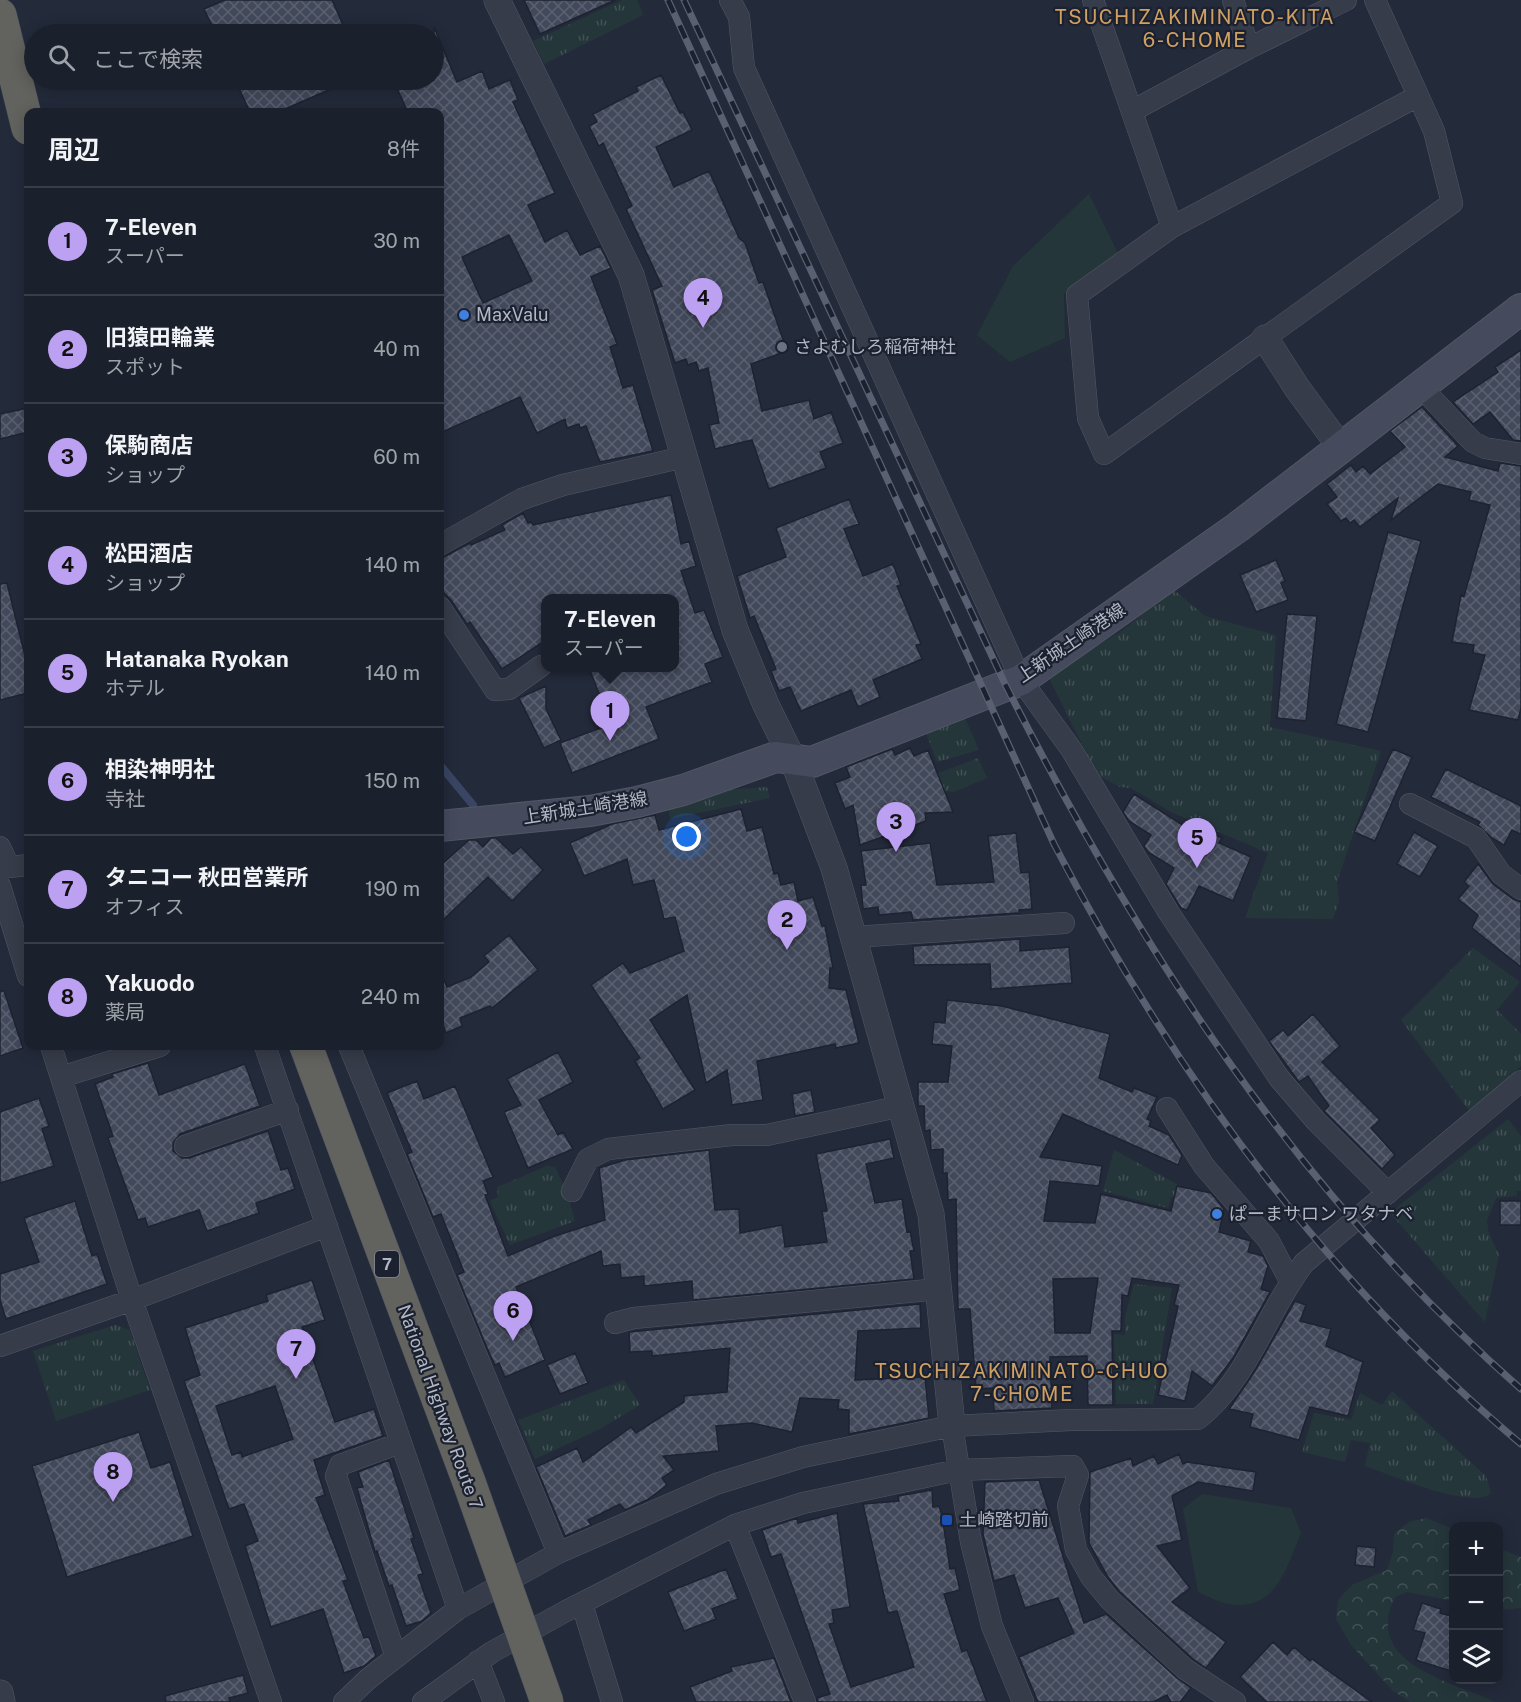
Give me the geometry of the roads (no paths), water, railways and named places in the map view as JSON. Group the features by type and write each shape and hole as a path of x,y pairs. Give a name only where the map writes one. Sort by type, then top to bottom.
{"highway":[{"path":"0,15 24,113"},
{"name":"National Highway Route 7","path":"307,1050 469,1482 547,1702"}],"main road":[{"name":"上新城土崎港線","path":"444,826 590,811 683,790 776,757 812,762 1021,680 1238,527 1521,309"}],"street":[{"path":"497,0 631,275 735,630 766,705 793,760 834,868 931,1214 952,1426 971,1542 992,1626 1023,1702"},
{"path":"729,0 739,17 744,68 1021,680 1071,749 1169,913 1279,1078 1316,1121 1388,1193"},
{"path":"1093,0 1172,227"},
{"path":"1233,0 1249,48"},
{"path":"1131,111 1249,48 1346,0"},
{"path":"1375,0 1434,131 1452,203 1104,454 1088,418 1077,295 1172,227 1418,96"},
{"path":"1265,338 1297,388 1342,449"},
{"path":"1421,387 1473,442 1485,448 1521,454"},
{"path":"444,543 522,499 563,485 684,457"},
{"path":"444,613 495,690 509,689 541,666"},
{"path":"1410,804 1476,838 1501,874 1521,889"},
{"path":"0,847 9,872 24,954"},
{"path":"854,937 1064,923"},
{"path":"52,1050 132,1300 271,1702"},
{"path":"61,1077 147,1050"},
{"path":"266,1050 458,1609"},
{"path":"351,1050 558,1553"},
{"path":"344,1702 396,1657 458,1609 558,1553 716,1484 803,1457 952,1426 1071,1420 1198,1419 1210,1409 1245,1365 1290,1281 1304,1263 1521,1081"},
{"path":"572,1191 588,1159 608,1149 732,1135 767,1135 902,1106"},
{"path":"1167,1108 1204,1166 1269,1240 1290,1281"},
{"path":"185,1146 288,1110"},
{"path":"0,1346 132,1300 327,1226"},
{"path":"615,1323 634,1318 939,1289"},
{"path":"396,1657 336,1476 340,1465 400,1443"},
{"path":"423,1702 478,1661 735,1525 803,1503 958,1470 1073,1466 1078,1476 1068,1506 1076,1550 1091,1577 1110,1600 1185,1669 1235,1702"},
{"path":"735,1525 805,1702"},
{"path":"582,1604 612,1702"},
{"path":"478,1661 494,1702"},
{"path":"0,1693 2,1702"}],"waterway":[{"path":"444,770 473,805"}],"railway":[{"path":"668,0 1054,844 1100,928 1149,1010 1202,1090 1258,1167 1318,1242 1382,1313 1449,1380 1521,1444"},
{"path":"684,0 1006,686 1112,880 1169,973 1229,1063 1294,1149 1364,1233 1440,1313 1521,1389"}],"place":[{"name":"MaxValu","path":"464,315"},
{"name":"松田酒店","path":"703,328"},
{"name":"さよむしろ稲荷神社","path":"782,347"},
{"name":"7-Eleven","path":"610,741"},
{"name":"保駒商店","path":"896,852"},
{"name":"Hatanaka Ryokan","path":"1197,868"},
{"name":"旧猿田輪業","path":"787,950"},
{"name":"ぱーまサロン ワタナベ","path":"1217,1214"},
{"name":"相染神明社","path":"513,1341"},
{"name":"タニコー 秋田営業所","path":"296,1379"},
{"name":"Yakuodo","path":"113,1502"},
{"name":"土崎踏切前","path":"947,1520"}],"district":[{"name":"TSUCHIZAKIMINATO-KITA 6-CHOME","path":"1195,28"},
{"name":"TSUCHIZAKIMINATO-CHUO 7-CHOME","path":"1022,1382"}]}
